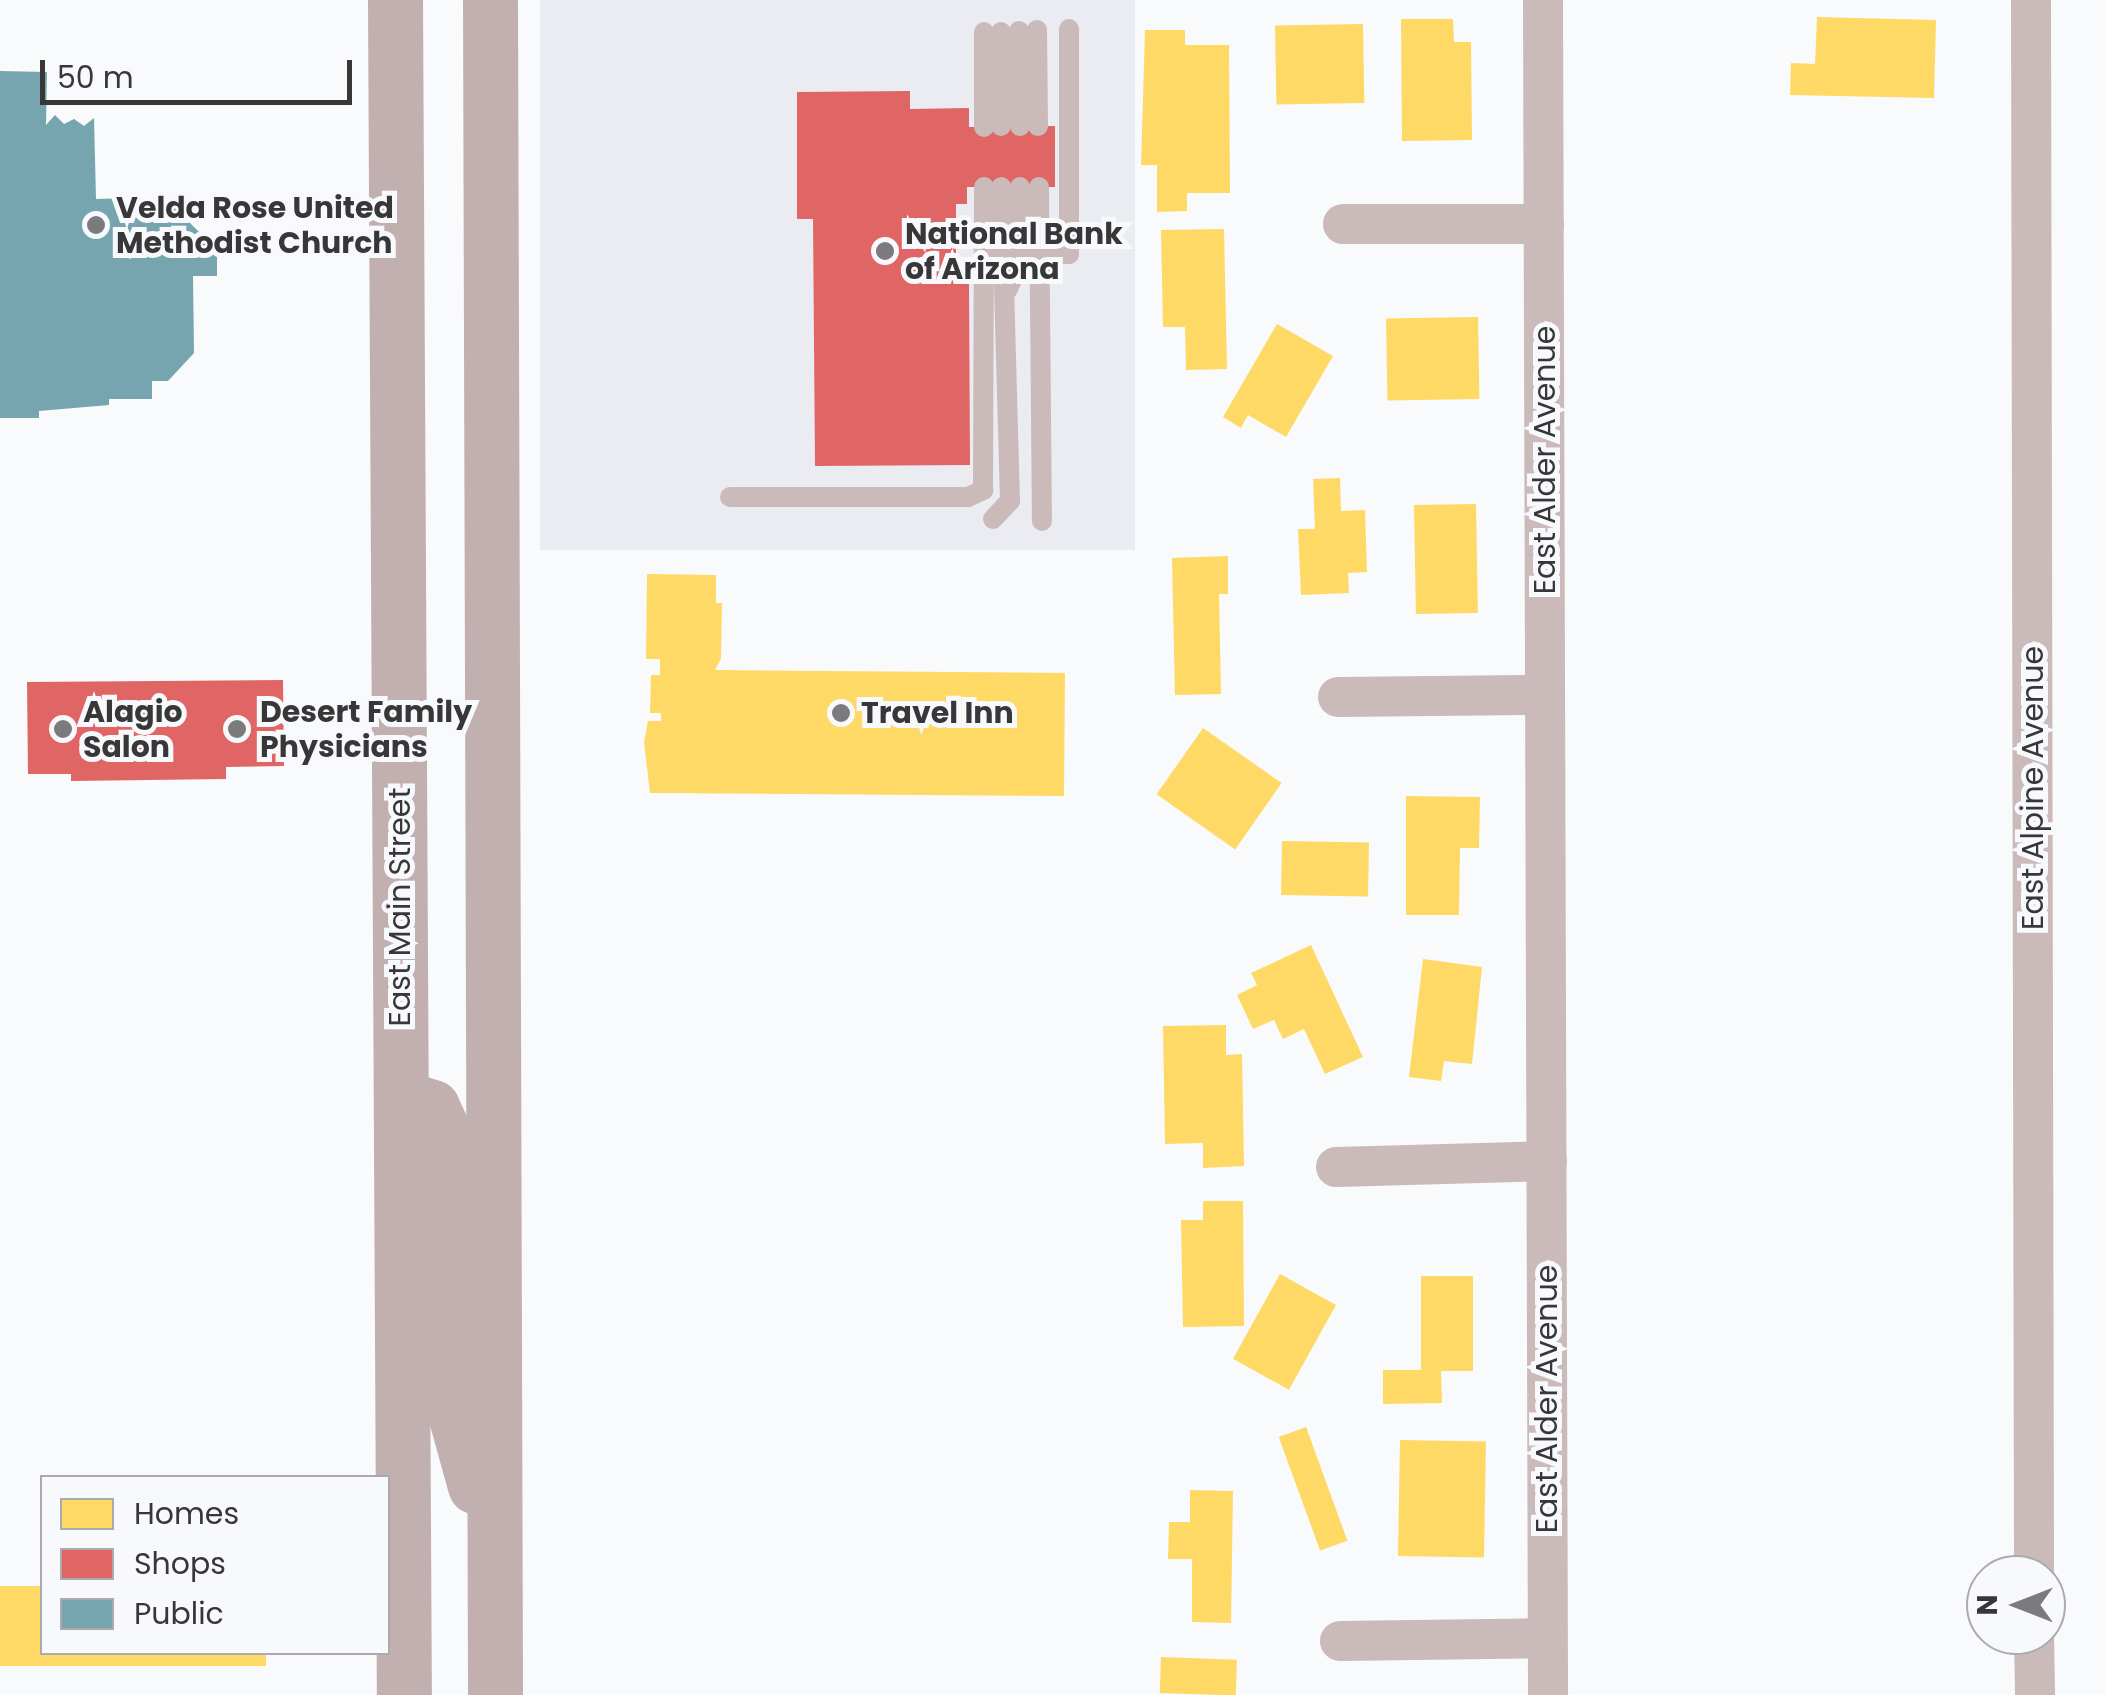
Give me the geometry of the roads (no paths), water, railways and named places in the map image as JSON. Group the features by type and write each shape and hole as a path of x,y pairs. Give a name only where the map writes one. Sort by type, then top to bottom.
{"main road":[{"name":"East Main Street","path":"395,0 404,1695"},
{"path":"490,0 495,1695"},
{"path":"401,1097 432,1107 448,1142 456,1414 495,1541"}],"street":[{"name":"East Alder Avenue","path":"1544,0 1548,1695"},
{"name":"East Alpine Avenue","path":"2031,0 2034,1555"},
{"path":"1342,224 1544,224"},
{"path":"1338,697 1545,695"},
{"path":"1336,1167 1547,1161"},
{"path":"1340,1640 1547,1638"},
{"path":"2034,1655 2034,1695"}],"lane":[{"path":"1039,254 1068,254 1068,29"},
{"path":"1010,31 1011,127 1010,31"},
{"path":"1011,187 1039,254 1042,521"},
{"path":"993,519 1010,501 1011,187"},
{"path":"730,497 968,497 984,490 1011,187"}],"place":[{"name":"Velda Rose United Methodist Church","path":"96,225"},
{"name":"National Bank of Arizona","path":"885,251"},
{"name":"Travel Inn","path":"841,713"},
{"name":"Alagio Salon","path":"63,729"},
{"name":"Desert Family Physicians","path":"237,729"}]}
